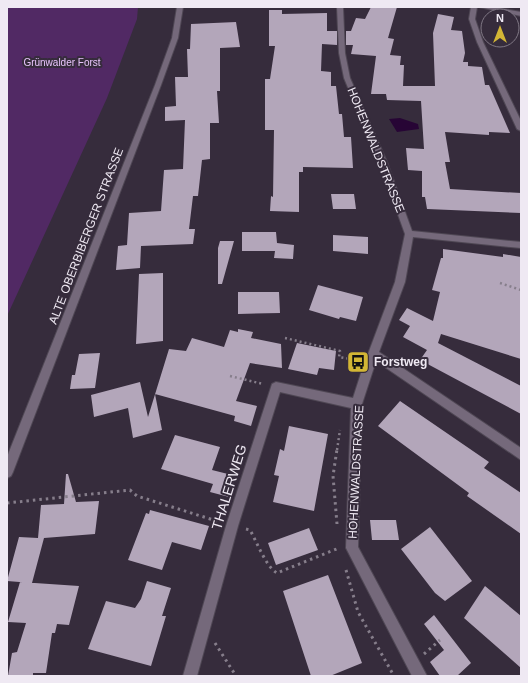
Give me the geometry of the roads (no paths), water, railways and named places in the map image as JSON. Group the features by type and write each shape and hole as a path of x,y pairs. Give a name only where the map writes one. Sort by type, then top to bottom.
{"street":[{"name":"ALTE OBERBIBERGER STRASSE","path":"7,472 158,85 175,38 180,7"},
{"name":"HOHENWALDSTRASSE","path":"340,7 342,53 347,78 383,162 409,234 400,282 357,404 352,548 414,662 420,676"},
{"path":"474,7 472,19 480,42 521,129"},
{"path":"482,7 521,14"},
{"path":"409,234 521,245"},
{"path":"372,358 521,455"},
{"name":"THALERWEG","path":"190,676 232,526 276,387 357,404"}],"place":[{"name":"Forstweg","path":"358,362"}],"park label":[{"name":"Grünwalder Forst","path":"62,62"}]}
